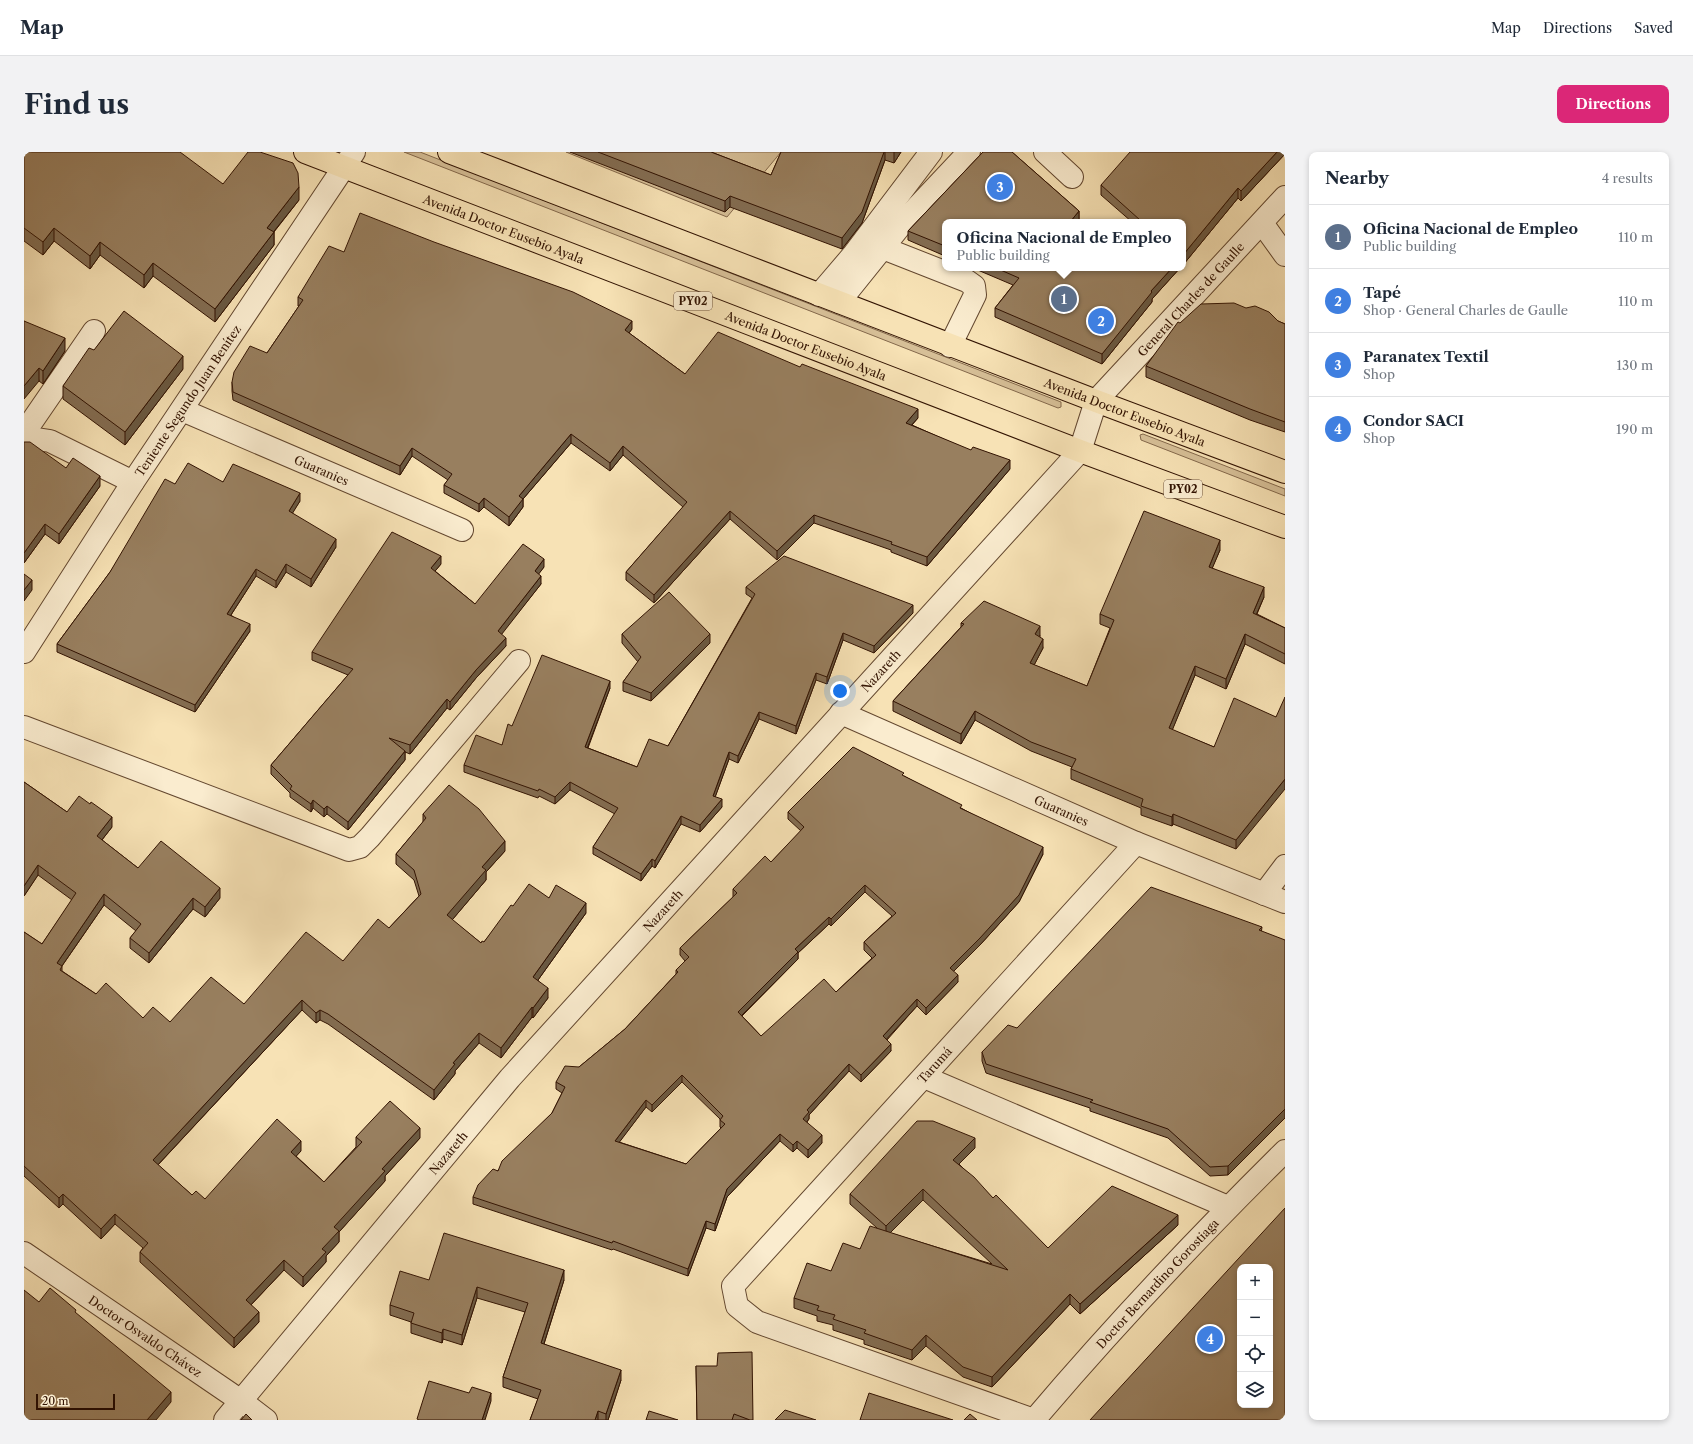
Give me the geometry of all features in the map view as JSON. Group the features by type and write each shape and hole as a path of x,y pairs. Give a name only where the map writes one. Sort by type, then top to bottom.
{"highway":[{"name":"Avenida Doctor Eusebio Ayala","path":"305,152 349,160 1080,451 1285,527"},
{"name":"Avenida Doctor Eusebio Ayala","path":"449,152 950,346 1285,472"}],"street":[{"path":"819,294 854,254 931,152"},
{"path":"839,302 905,220 969,152"},
{"path":"1045,152 1072,177"},
{"name":"Teniente Segundo Juan Benítez","path":"24,652 133,482 349,160"},
{"name":"General Charles de Gaulle","path":"1096,401 1285,198"},
{"path":"1262,223 1285,255"},
{"path":"882,248 967,281 974,286 975,294 950,346"},
{"path":"24,433 94,332"},
{"name":"Nazareth","path":"226,1420 510,1078 1080,451 1096,401"},
{"name":"Guaranies","path":"182,410 462,530"},
{"path":"24,440 37,439 50,442 133,482"},
{"path":"24,727 349,850 360,847 370,837 519,660"},
{"name":"Guaranies","path":"841,713 1136,843 1285,902"},
{"name":"Tarumá","path":"1034,1420 757,1322 737,1306 733,1286 1136,843"},
{"path":"1264,894 1285,866"},
{"path":"924,1077 1228,1207"},
{"name":"Doctor Bernardino Gorostiaga","path":"1034,1420 1088,1358 1228,1207 1285,1151"},
{"name":"Doctor Osvaldo Chávez","path":"24,1253 241,1401 266,1420"}],"shaded area":[{"path":"404,152 420,152 1061,402 1061,407 1058,408"},
{"path":"566,152 781,152 727,217"},
{"path":"1143,434 1285,489 1285,496 1141,440 1140,435"}],"building":[{"path":"24,152 180,152 223,184 248,152 260,152 293,163 298,173 299,187 267,228 274,232 215,309 153,263 144,275 100,242 90,256 54,228 43,242 24,228"},
{"path":"598,152 711,152 771,175 781,152 884,152 862,212 842,238 730,196 725,201"},
{"path":"983,152 1012,152 1079,211 1072,219 942,219 942,245 908,231"},
{"path":"1130,152 1277,152 1241,191 1238,188 1186,251 1186,219 1139,219 1101,185"},
{"path":"360,213 434,242 573,292 632,321 625,330 685,374 718,332 800,367 802,364 918,409 906,423 971,450 973,447 1010,460 927,557 891,544 892,542 814,515 777,551 730,511 654,595 626,572 687,502 623,446 610,463 571,434 519,496 523,499 509,517 484,498 479,504 444,485 452,474 412,448 400,466 233,392 232,382 234,372 250,346 267,353 303,300 298,297 329,246 344,252"},
{"path":"1003,271 1169,271 1151,291 1152,292 1102,354 995,308 1019,278"},
{"path":"1234,303 1246,308 1255,306 1269,312 1278,321 1285,324 1285,422 1146,366 1178,322 1180,323 1201,304"},
{"path":"124,311 183,356 125,432 63,386 89,348 94,350"},
{"path":"24,321 65,338 43,371 39,368 24,386"},
{"path":"24,442 30,442 66,468 73,458 100,476 59,534 45,524 24,553"},
{"path":"188,463 223,482 233,464 300,493 289,511 336,539 311,579 286,564 276,581 256,569 227,614 250,624 195,705 57,644 110,572 165,479 175,484"},
{"path":"1144,511 1220,540 1209,567 1264,587 1253,613 1285,628 1285,654 1245,634 1226,679 1195,666 1169,728 1214,747 1234,698 1276,717 1285,697 1285,779 1236,840 1173,814 1172,817 1141,806 1143,799 1071,769 1076,759 1031,742 975,711 961,734 893,701 964,624 961,623 984,601 1040,626 1035,634 1043,639 1030,663 1087,686 1114,620 1100,614"},
{"path":"392,532 441,556 431,568 475,604 523,544 544,559 535,571 541,576 498,631 506,638 476,670 450,702 447,699 410,745 389,738 405,751 348,822 327,806 324,809 313,800 311,804 290,789 292,786 271,765 353,669 312,652"},
{"path":"784,556 913,605 874,646 843,633 827,677 816,673 796,726 759,712 738,756 729,752 713,796 722,799 700,825 681,816 655,861 652,859 641,874 593,847 618,808 570,782 555,797 539,789 538,791 464,765 476,735 502,745 508,724 512,726 542,655 610,681 585,747 637,767 649,739 668,746 755,594 746,587"},
{"path":"24,574 32,580 24,590"},
{"path":"669,592 710,634 651,693 623,682 641,657 622,634"},
{"path":"853,747 904,773 902,775 962,805 960,808 1043,847 1019,895 950,968 958,975 926,1008 917,999 883,1036 891,1044 861,1075 849,1064 807,1110 809,1112 803,1119 822,1135 808,1150 797,1141 793,1145 780,1134 727,1189 715,1224 706,1221 688,1269 613,1241 612,1243 473,1197 478,1185 493,1169 498,1171 502,1161 552,1113 565,1087 556,1082 565,1066 579,1067 625,1029 678,972 676,970 689,957 680,948 737,893 733,889 765,856 771,862 804,827 788,812","holes":["865,885 896,913 864,942 876,955 836,992 824,979 761,1036 738,1012 798,952 795,949 829,917 831,919","682,1075 723,1116 720,1120 725,1124 686,1164 615,1141 646,1100 652,1105"]},
{"path":"24,782 67,812 79,796 90,804 91,802 112,817 97,836 138,868 161,841 220,888 205,907 193,898 149,953 130,938 141,924 104,894 57,963 62,966 60,970 96,994 106,983 143,1018 153,1007 170,1022 211,977 244,1004 306,932 343,961 378,919 389,928 421,894 414,870 396,854 426,818 423,814 449,785 479,809 505,841 482,867 486,870 447,915 481,943 482,941 484,942 511,905 513,906 529,884 549,898 556,885 586,903 533,977 548,988 501,1048 479,1033 453,1063 455,1064 434,1090 328,1014 320,1010 316,1013 302,1000 153,1160 192,1195 196,1191 205,1199 277,1119 301,1141 291,1152 324,1182 362,1142 356,1137 390,1101 420,1128 382,1169 385,1171 334,1227 339,1231 322,1249 326,1252 303,1277 284,1260 246,1300 259,1312 234,1338 140,1252 148,1243 115,1214 101,1229 63,1194 59,1198 24,1166 24,932 42,944 76,893 38,865 24,886"},
{"path":"1151,887 1262,927 1259,930 1285,940 1285,1109 1228,1166 1210,1167 1168,1129 1090,1102 1093,1100 986,1064 982,1052 1008,1025 1017,1028"},
{"path":"917,1121 933,1121 975,1138 953,1160 974,1177 993,1198 996,1195 1048,1248 1112,1186 1178,1215 1080,1304 1070,1294 992,1377 963,1367 926,1335 912,1350 864,1333 866,1330 833,1319 835,1315 817,1310 819,1306 794,1298 807,1263 831,1271 843,1243 860,1249 870,1226 1008,1270 923,1189 886,1226 850,1194"},
{"path":"1285,1208 1285,1420 1090,1420"},
{"path":"444,1233 564,1270 541,1343 621,1370 606,1414 598,1411 595,1420 530,1420 541,1390 503,1377 528,1303 477,1287 462,1335 443,1329 442,1333 411,1323 414,1313 390,1305 400,1271 429,1280"},
{"path":"50,1288 76,1310 75,1312 171,1392 147,1420 24,1420 24,1290 39,1302"},
{"path":"752,1352 753,1420 734,1414 732,1420 697,1420 696,1366 717,1366 718,1353"},
{"path":"429,1381 469,1393 472,1387 491,1393 482,1420 417,1419"},
{"path":"869,1393 953,1420 860,1420"},
{"path":"785,1410 816,1420 775,1420"},
{"path":"649,1411 678,1420 646,1420"},
{"path":"246,1414 252,1420 241,1420"},
{"path":"970,1414 977,1420 964,1420"}],"place":[{"name":"Paranatex Textil","path":"1000,187"},
{"name":"Oficina Nacional de Empleo","path":"1064,299"},
{"name":"Tapé","path":"1101,321"},
{"name":"Condor SACI","path":"1210,1339"}]}
